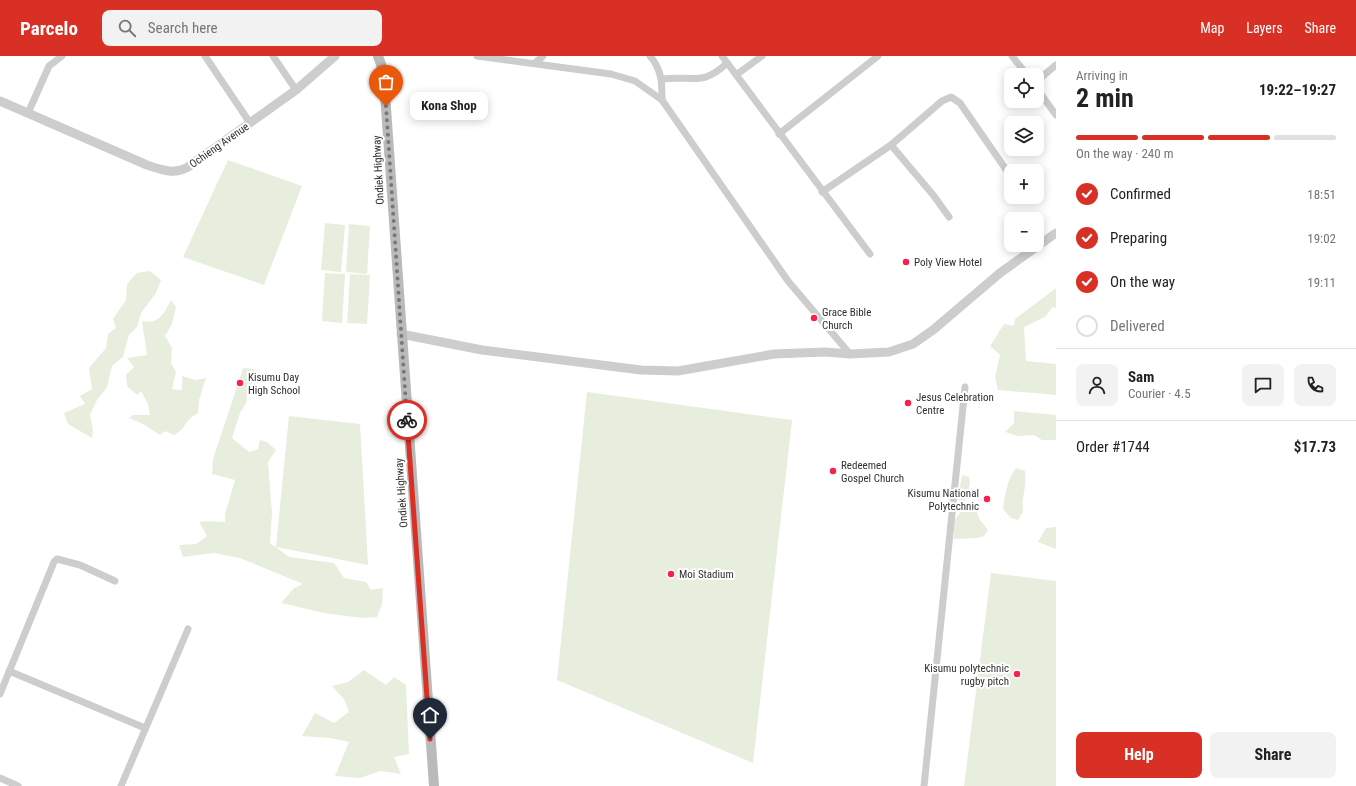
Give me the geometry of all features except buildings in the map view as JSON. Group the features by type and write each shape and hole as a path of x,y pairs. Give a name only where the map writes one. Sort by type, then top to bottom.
{"main road":[{"name":"Ondiek Highway","path":"378,56 383,70 385,94 434,786"}],"street":[{"path":"28,113 49,66 62,56"},
{"path":"205,56 250,123"},
{"path":"273,56 296,90"},
{"name":"Ochieng Avenue","path":"0,101 147,164 171,172 188,167 296,90 335,56"},
{"path":"478,56 624,77 635,80 662,100 788,281 850,354"},
{"path":"535,63 543,56"},
{"path":"650,56 657,66 662,80 662,100"},
{"path":"722,56 822,192 870,254"},
{"path":"736,75 762,56"},
{"path":"779,134 878,56"},
{"path":"1012,56 1021,68"},
{"path":"662,80 678,77 704,79 716,74 727,63"},
{"path":"1044,75 1056,65"},
{"path":"822,192 891,144 942,102 951,97 960,103 1004,164"},
{"path":"1044,99 1056,115"},
{"path":"891,144 934,196 949,217"},
{"path":"401,334 482,350 641,370 678,371 774,354 826,352 850,354 889,352 913,344 933,330 1000,273 1056,233"},
{"path":"924,786 965,387"},
{"path":"0,694 54,562 57,559 80,566 116,581"},
{"path":"121,786 188,629"},
{"path":"9,671 145,728"},
{"path":"0,778 18,786"}],"green space":[{"path":"228,160 302,186 264,285 183,257"},
{"path":"325,223 345,225 341,272 321,270"},
{"path":"349,224 370,226 367,274 346,272"},
{"path":"150,271 161,280 156,293 141,313 137,327 129,335 123,357 112,366 107,387 97,400 90,415 93,430 92,438 68,424 64,413 85,404 80,396 92,389 89,368 106,348 108,334 116,328 113,319 126,300 127,284 137,273"},
{"path":"325,273 345,274 342,323 322,321"},
{"path":"350,274 370,275 367,324 347,323"},
{"path":"1056,288 1056,308 1053,307 1045,317 1024,327 1026,361 1056,364 1056,395 998,390 995,377 1000,355 990,346 1004,324 1014,326 1015,319"},
{"path":"171,300 176,307 172,324 165,336 172,348 171,363 176,372 172,389 182,390 182,376 196,380 206,378 199,400 198,413 194,415 174,435 165,431 160,435 143,424 129,418 133,415 150,415 148,404 141,391 137,395 127,386 126,375 134,367 127,358 147,355 142,321 148,322 157,320"},
{"path":"243,368 254,369 255,381 249,386 246,403 240,413 232,438 249,452 258,449 260,440 267,442 276,450 268,462 272,513 270,543 289,557 334,563 344,578 366,582 371,590 383,588 382,604 377,617 362,618 324,613 281,603 294,588 303,584 240,558 214,553 183,557 179,545 196,544 207,536 199,522 225,522 225,514 235,480 212,474 213,459"},
{"name":"Moi Stadium","path":"587,392 792,420 753,763 557,680"},
{"path":"1014,411 1056,415 1056,440 1042,440 1034,435 1018,436 1005,432 1014,423"},
{"path":"289,416 360,424 368,565 276,547"},
{"path":"1016,468 1025,471 1023,512 1018,520 1011,518 1003,509 1008,482"},
{"path":"962,475 969,477 970,483 965,501 958,500"},
{"path":"966,505 976,510 980,520 988,530 984,536 977,538 954,539 954,521"},
{"path":"1056,527 1056,549 1038,542 1046,528"},
{"name":"Kisumu polytechnic rugby pitch","path":"991,573 1056,581 1056,786 964,786"},
{"path":"364,670 386,685 394,677 406,685 409,754 394,757 401,774 380,771 360,778 335,776 349,742 330,738 302,736 315,713 334,723 349,712 344,699 332,686 348,682"}],"way so far":[{"path":"386,106 407,420"}],"place":[{"name":"Kona Shop","path":"386,106"},
{"name":"Poly View Hotel","path":"906,262"},
{"name":"Grace Bible Church","path":"814,318"},
{"name":"Kisumu Day High School","path":"240,383"},
{"name":"Jesus Celebration Centre","path":"908,403"},
{"name":"Redeemed Gospel Church","path":"833,471"},
{"name":"Kisumu National Polytechnic","path":"987,499"},
{"name":"Moi Stadium","path":"671,574"},
{"name":"Kisumu polytechnic rugby pitch","path":"1017,674"}],"route":[{"path":"407,420 430,739"}]}
